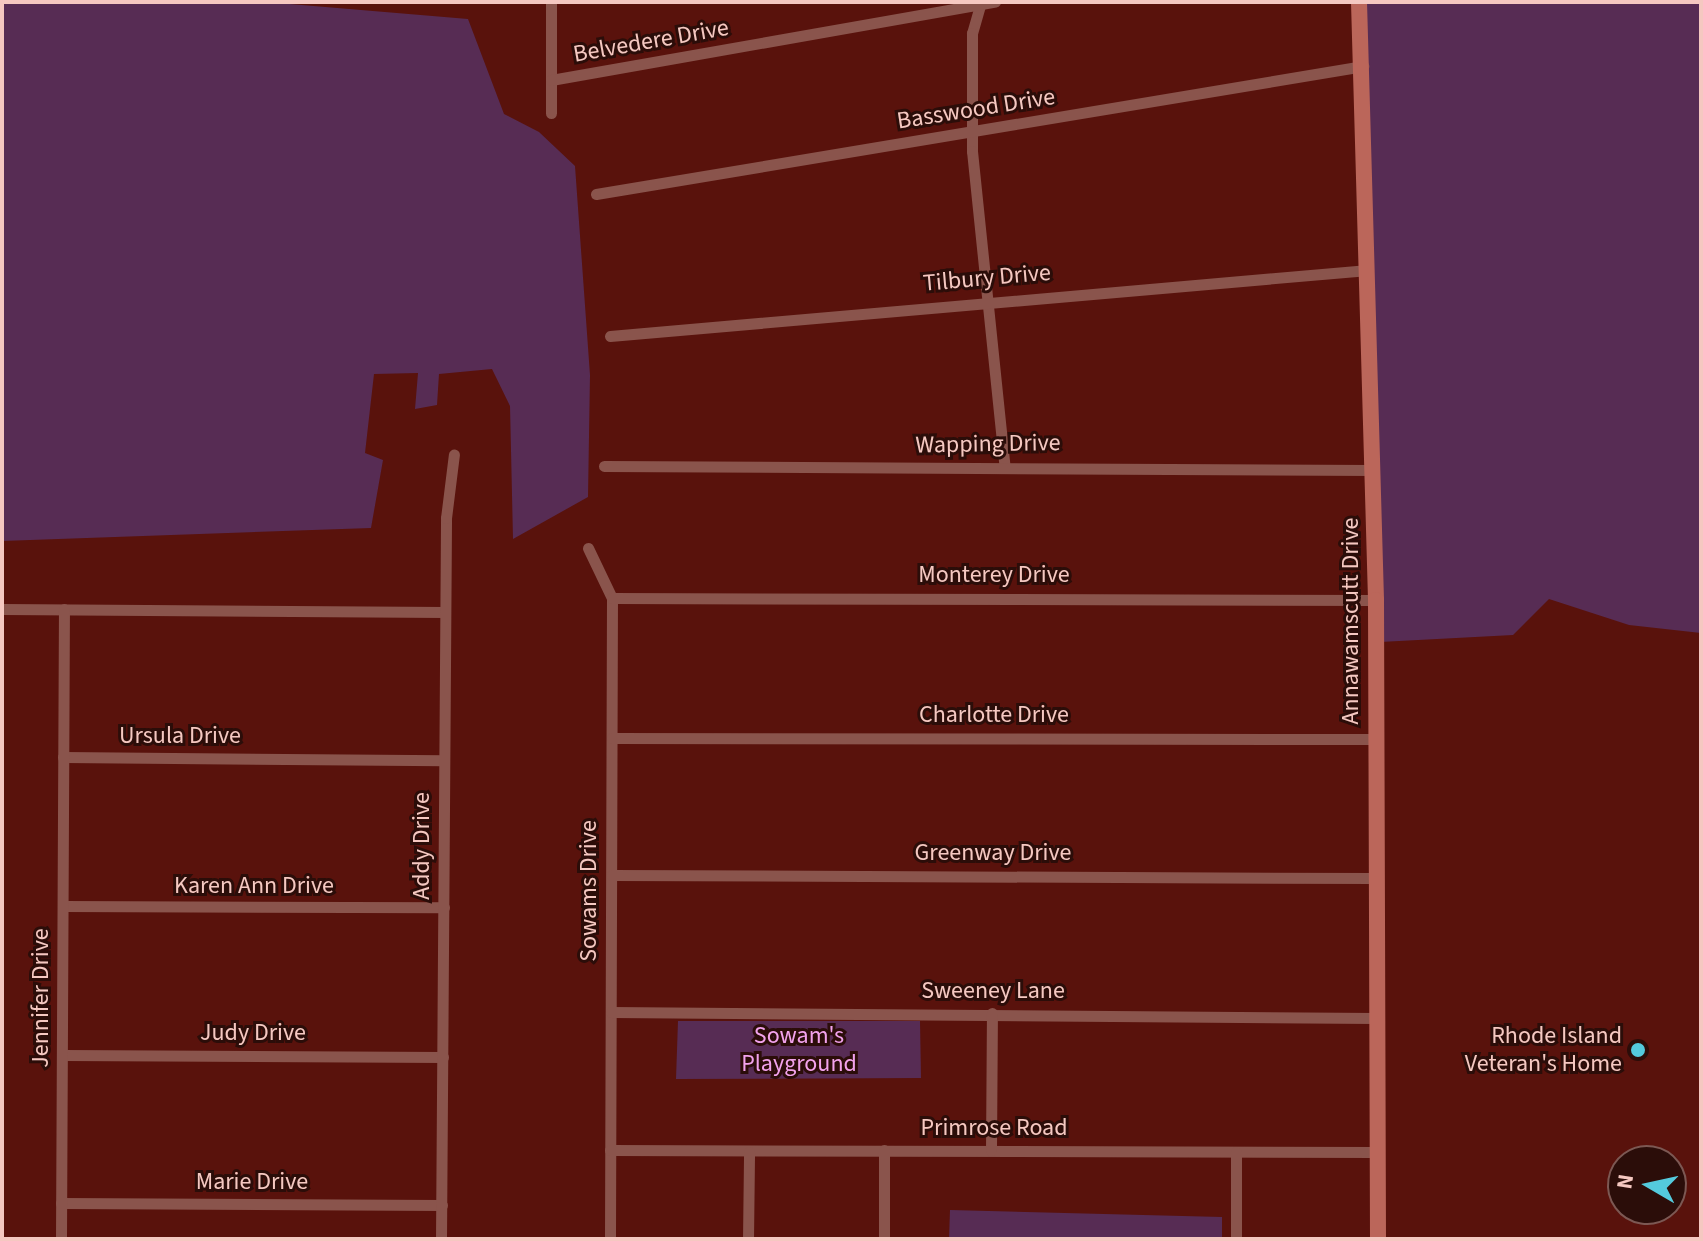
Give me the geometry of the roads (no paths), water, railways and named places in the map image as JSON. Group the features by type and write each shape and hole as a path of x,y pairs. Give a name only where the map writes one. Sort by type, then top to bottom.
{"street":[{"path":"551,2 551,113"},
{"name":"Belvedere Drive","path":"551,80 995,2"},
{"name":"Annawamscutt Drive","path":"1359,2 1376,600 1378,1239"},
{"path":"981,3 972,33 972,133 1004,463"},
{"name":"Basswood Drive","path":"596,194 1363,66"},
{"name":"Tilbury Drive","path":"610,336 990,300 1368,270"},
{"name":"Addy Drive","path":"441,1239 446,480 454,454"},
{"name":"Wapping Drive","path":"604,466 1004,463 1373,470"},
{"name":"Sowams Drive","path":"588,548 612,598 610,1239"},
{"name":"Monterey Drive","path":"612,598 1376,600"},
{"path":"2,609 445,612"},
{"path":"63,757 64,609"},
{"name":"Charlotte Drive","path":"612,738 1375,739"},
{"name":"Ursula Drive","path":"63,757 444,760"},
{"name":"Jennifer Drive","path":"61,1239 63,757"},
{"name":"Greenway Drive","path":"612,875 1375,878"},
{"name":"Karen Ann Drive","path":"63,906 444,907"},
{"name":"Sweeney Lane","path":"611,1012 1375,1018"},
{"path":"991,1150 992,1013"},
{"name":"Judy Drive","path":"63,1055 443,1057"},
{"name":"Primrose Road","path":"610,1150 1377,1152"},
{"path":"884,1150 884,1239"},
{"path":"748,1239 749,1152"},
{"path":"1236,1152 1236,1239"},
{"name":"Marie Drive","path":"61,1203 442,1205"}],"place":[{"name":"Rhode Island Veteran's Home","path":"1638,1050"}],"park label":[{"name":"Sowam's Playground","path":"799,1050"}]}
